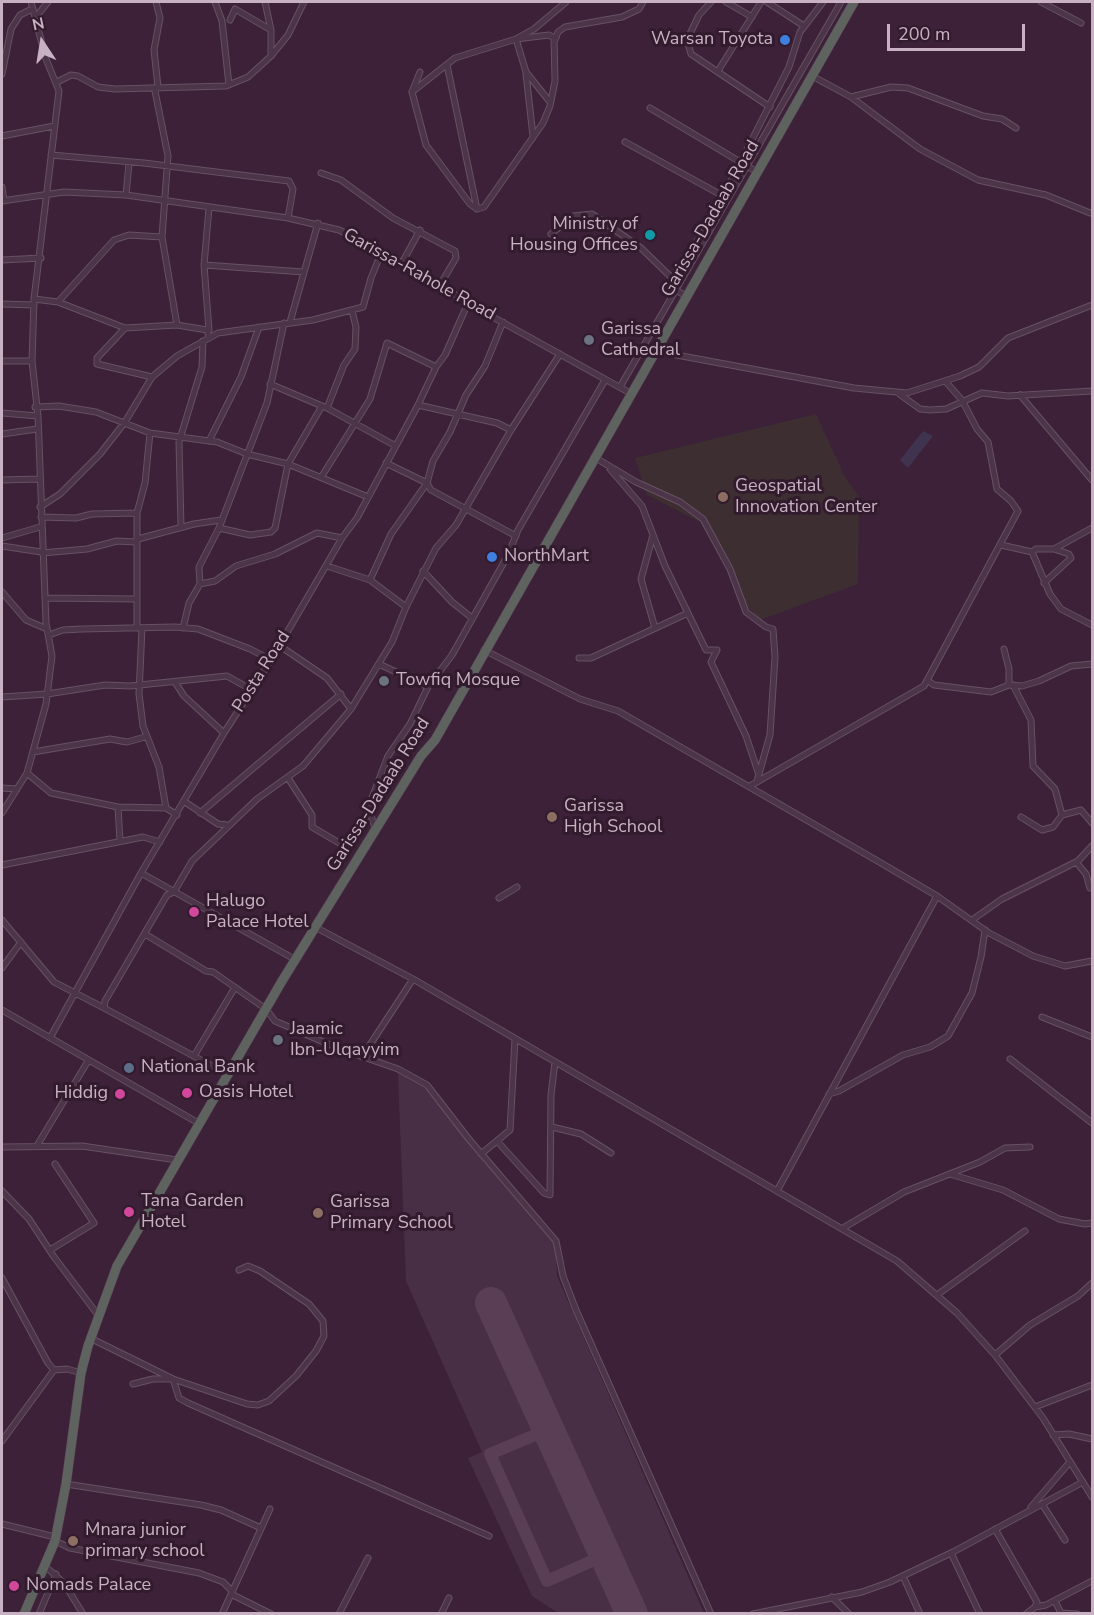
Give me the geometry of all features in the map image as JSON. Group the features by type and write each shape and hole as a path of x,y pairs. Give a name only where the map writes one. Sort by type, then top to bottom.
{"highway":[{"name":"Garissa-Dadaab Road","path":"24,1614 46,1567 55,1539 66,1484 81,1372 90,1338 117,1266 315,927 422,756 435,740 484,650 854,2"}],"street":[{"path":"2,813 27,773 47,694 52,656 47,629 40,527 38,416 35,407 32,361 34,302 58,91 57,82 46,59 31,2"},
{"path":"35,18 48,2"},
{"path":"156,2 159,30 154,50 158,87 155,91 166,138 167,167 162,237 177,325"},
{"path":"215,2 222,21 229,85"},
{"path":"265,2 271,30 271,56"},
{"path":"57,82 71,75 106,88 229,85 248,77 271,56 288,35 304,2"},
{"path":"516,39 534,29 566,2"},
{"path":"477,209 484,207 543,123 555,81 555,40 558,32 565,27 622,17 639,9 642,2"},
{"path":"711,2 699,15 687,40 688,48 695,58 770,107"},
{"path":"726,2 752,17"},
{"path":"718,71 761,2"},
{"path":"767,2 804,26"},
{"path":"672,278 692,250 723,196 739,161 789,68 804,26 823,2"},
{"path":"620,387 674,289 748,167 841,2"},
{"path":"1041,2 1081,23"},
{"path":"2,74 11,29 20,15 32,9"},
{"path":"230,20 235,9 271,30"},
{"path":"2,30 11,29"},
{"path":"412,92 455,58 475,50 516,39 549,35 555,40"},
{"path":"516,39 526,72 533,136"},
{"path":"447,64 477,209"},
{"path":"420,72 412,92 426,145 470,204 477,209"},
{"path":"526,72 550,102"},
{"path":"812,76 851,97 920,149 978,180 1046,195 1090,213"},
{"path":"851,97 891,87 908,88 983,116 1002,118 1016,128"},
{"path":"650,108 757,172"},
{"path":"2,136 54,126"},
{"path":"626,142 723,196"},
{"path":"51,155 289,182 293,189 288,218"},
{"path":"126,195 129,163"},
{"path":"321,173 341,180 393,218 420,230 457,254 440,285"},
{"path":"2,187 3,201"},
{"name":"Garissa-Rahole Road","path":"3,201 48,193 126,195 318,223 339,230 382,251 468,303 630,393"},
{"path":"209,208 204,265 209,337"},
{"path":"551,234 573,216 592,214 641,249 672,278 674,289 686,296"},
{"path":"183,628 189,603 200,584 199,567 219,528 267,403 287,322 318,223"},
{"path":"402,263 420,230"},
{"path":"58,302 114,240 129,235 162,237"},
{"path":"40,507 60,494 100,454 125,422 152,377 177,356 218,333 352,311 365,304 371,278 382,251"},
{"path":"2,260 40,258"},
{"path":"204,265 304,272"},
{"path":"2,304 58,302 125,328 177,325 218,333"},
{"name":"Posta Road","path":"50,1038 141,873 185,802 224,732 280,646 368,497 436,367 445,356 468,303"},
{"path":"655,351 713,363 898,393 946,382 979,367 1008,338 1092,305"},
{"path":"219,528 243,534 272,532 278,520 288,464 324,407 344,364 355,349 356,327 352,311"},
{"path":"370,580 391,534 428,483 433,461 466,394 485,366 503,322"},
{"path":"209,441 241,377 259,327"},
{"path":"125,328 98,358 97,364 152,377"},
{"path":"181,527 182,484 179,460 182,436 202,367 203,341"},
{"path":"322,476 370,399 387,343 436,367"},
{"path":"104,1008 167,896 174,892 192,861 211,845 227,825 257,799 303,766 351,710 379,664 436,548 456,525 511,430 560,354"},
{"path":"2,361 32,361"},
{"path":"288,778 312,815 312,827 341,844 350,842 368,812 388,756 410,724 428,687 443,668 472,618 605,380"},
{"path":"750,786 758,777 924,686 1001,545 1005,532 1017,512 1011,501 997,489 988,442 977,429 962,400 946,382"},
{"path":"270,384 324,407 394,446"},
{"path":"898,393 920,409 946,409 982,393 1020,396 1092,391"},
{"path":"1020,396 1092,480"},
{"path":"418,405 497,423 511,430"},
{"path":"35,407 59,406 96,412 150,433 209,441 247,454 288,464 322,476 368,497"},
{"path":"2,413 38,416"},
{"path":"2,434 37,429"},
{"path":"150,433 145,483 137,513 139,685 145,737 159,767 166,808"},
{"path":"594,457 680,502 703,519 730,569 746,612 772,629 775,657 770,735 758,777"},
{"path":"386,463 428,483 431,490 516,536"},
{"path":"607,465 642,506 706,650 717,650 711,662 746,736 758,777"},
{"path":"2,480 40,480"},
{"path":"41,517 76,519 92,514 137,513"},
{"path":"2,546 42,552 87,549 117,541 137,541 181,527 221,520"},
{"path":"2,538 40,527"},
{"path":"1054,549 1092,528"},
{"path":"200,584 215,581 236,566 275,554 317,533 342,538"},
{"path":"653,535 640,579 655,627"},
{"path":"1001,545 1032,552 1036,549 1054,549 1069,554 1071,558 1044,582"},
{"path":"1032,552 1044,582 1061,609 1092,625"},
{"path":"327,566 370,580 406,607"},
{"path":"423,571 452,602 472,618"},
{"path":"2,595 26,620 47,629"},
{"path":"46,598 137,599"},
{"path":"579,658 591,658 688,613"},
{"path":"49,635 63,630 198,629 250,649 271,660"},
{"path":"280,646 327,678 351,710"},
{"path":"1004,649 1011,685 1031,720 1033,766 1055,789 1062,815 1059,823 1046,830 1037,829 1021,817"},
{"path":"484,650 580,699 618,711 937,896 985,930 1032,956 1057,965 1075,966 1092,961"},
{"path":"379,664 428,687"},
{"path":"927,680 934,685 991,692 1011,685 1022,686 1071,666 1092,664"},
{"path":"2,697 47,694 105,685 139,685 227,676 252,690"},
{"path":"176,682 184,696 224,732"},
{"path":"200,813 341,694"},
{"path":"33,752 110,739 127,742 145,737"},
{"path":"27,773 51,793 118,807 166,808 177,815"},
{"path":"2,788 17,789"},
{"path":"185,802 218,824 227,825"},
{"path":"118,807 120,841"},
{"path":"1062,815 1081,810 1092,823"},
{"path":"368,812 376,831"},
{"path":"2,865 120,841 148,837 160,842"},
{"path":"972,920 1002,899 1076,862 1092,846"},
{"path":"1076,862 1086,874 1090,888"},
{"path":"141,873 296,960"},
{"path":"499,898 517,886"},
{"path":"777,1191 937,896"},
{"path":"2,920 54,982 229,1075"},
{"path":"315,927 413,979 897,1260 937,1295 995,1355 1035,1407 1091,1498"},
{"path":"829,1094 839,1091 903,1055 930,1047 948,1036 972,993 985,930"},
{"path":"145,934 206,971 213,972 234,989 266,1009 275,1021 362,1057 398,1069 427,1084 481,1154 556,1241 563,1276 576,1310 711,1614"},
{"path":"2,968 21,942"},
{"path":"362,1057 413,979"},
{"path":"194,1056 234,989"},
{"path":"2,1010 200,1124"},
{"path":"1042,1017 1092,1036"},
{"path":"481,1154 510,1130 515,1038"},
{"path":"1010,1059 1092,1122"},
{"path":"38,1144 88,1061"},
{"path":"497,1141 544,1193 550,1195 551,1095 555,1062"},
{"path":"552,1127 581,1134 611,1153"},
{"path":"2,1147 38,1144 82,1146 177,1160"},
{"path":"843,1228 903,1192 950,1174 1005,1148 1030,1147"},
{"path":"50,1250 94,1222 55,1164"},
{"path":"950,1174 1003,1190 1059,1219 1085,1224 1092,1223"},
{"path":"2,1191 29,1220 98,1315"},
{"path":"937,1295 1025,1231"},
{"path":"90,1338 173,1379 258,1405 269,1401 296,1376 316,1351 324,1336 323,1321 309,1304 260,1270 248,1266 239,1270"},
{"path":"2,1278 36,1343 54,1370"},
{"path":"995,1355 1030,1325 1078,1296 1092,1283"},
{"path":"2,1441 54,1370 67,1369 81,1372"},
{"path":"133,1384 153,1379 173,1379"},
{"path":"173,1379 179,1398 188,1403 489,1536"},
{"path":"1035,1407 1092,1385"},
{"path":"1053,1435 1069,1434 1092,1439"},
{"path":"1026,1513 1069,1463"},
{"path":"753,1614 862,1592 903,1576 951,1553 1083,1482"},
{"path":"66,1484 201,1505 221,1510 261,1528"},
{"path":"1042,1504 1065,1540"},
{"path":"222,1614 270,1509"},
{"path":"2,1524 55,1539 70,1548 199,1573 223,1582 232,1593 271,1614"},
{"path":"995,1529 1036,1600 1035,1607"},
{"path":"951,1553 980,1614"},
{"path":"339,1614 368,1558"},
{"path":"46,1567 56,1574 83,1614"},
{"path":"39,1614 56,1574"},
{"path":"903,1576 920,1614"},
{"path":"1026,1614 1035,1607 1055,1601 1092,1581"},
{"path":"832,1597 849,1614"},
{"path":"441,1614 448,1598"},
{"path":"1055,1601 1061,1613 1077,1614"}],"shaded area":[{"path":"816,414 845,477 859,497 858,584 760,620 747,606 700,522 647,495 635,458"},
{"path":"923,431 933,436 908,468 900,460"},
{"path":"398,1073 422,1085 552,1239 556,1250 557,1276 704,1613 558,1613 532,1596 468,1458 482,1452 406,1281"}],"taxiway":[{"path":"539,1425 535,1435 490,1454 547,1581 592,1561 597,1552"}],"runway":[{"path":"491,1303 632,1614"}],"place":[{"name":"Warsan Toyota","path":"785,40"},
{"name":"Ministry of Housing Offices","path":"650,235"},
{"name":"Garissa Cathedral","path":"589,340"},
{"name":"Geospatial Innovation Center","path":"723,497"},
{"name":"NorthMart","path":"492,557"},
{"name":"Towfiq Mosque","path":"384,681"},
{"name":"Garissa High School","path":"552,817"},
{"name":"Halugo Palace Hotel","path":"194,912"},
{"name":"Jaamic Ibn-Ulqayyim","path":"278,1040"},
{"name":"National Bank","path":"129,1068"},
{"name":"Oasis Hotel","path":"187,1093"},
{"name":"Hiddig","path":"120,1094"},
{"name":"Tana Garden Hotel","path":"129,1212"},
{"name":"Garissa Primary School","path":"318,1213"},
{"name":"Mnara junior primary school","path":"73,1541"},
{"name":"Nomads Palace","path":"14,1586"}]}
